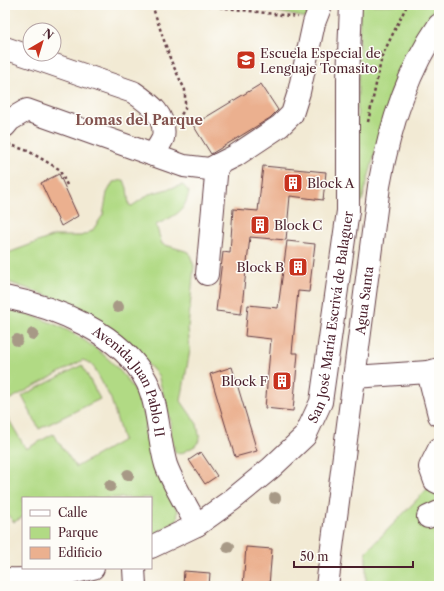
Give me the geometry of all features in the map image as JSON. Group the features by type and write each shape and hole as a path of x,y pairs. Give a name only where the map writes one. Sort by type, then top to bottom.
{"street":[{"name":"San José María Escrivá de Balaguer","path":"152,547 197,525 232,500 305,436 321,402 348,211 348,79 351,5"},
{"path":"5,126 10,120 27,110 184,166 209,169 280,126 292,114 319,12"},
{"name":"Agua Santa","path":"327,586 378,186 387,141 406,88 425,45 439,25"},
{"path":"5,48 133,92 152,105 162,121 163,138 153,155"},
{"path":"208,274 217,165"},
{"name":"Avenida Juan Pablo II","path":"5,297 33,302 59,312 108,339 129,357 146,381 155,406 166,465 197,525"},
{"path":"354,377 434,370 439,415"},
{"path":"439,448 430,467 435,481 439,484"},
{"path":"5,579 38,579 62,576 89,569"},
{"path":"134,569 135,586"}],"path":[{"path":"152,5 171,61 185,90 185,109 175,122 162,130"},
{"path":"202,5 319,12"},
{"path":"367,127 382,56 407,5"},
{"path":"5,143 28,151 59,169 67,185"}],"green space":[{"path":"246,5 311,5 306,18"},
{"path":"360,5 436,5 394,83 362,201 355,207"},
{"path":"124,180 127,188 129,205 132,206 149,194 183,185 189,192 184,205 178,213 156,225 162,244 189,252 194,266 188,328 190,350 181,401 197,424 200,440 195,446 180,454 175,452 171,436 171,423 158,375 129,344 113,329 66,302 5,281 5,254 54,236 81,236 92,231 103,215 107,193 113,182"},
{"path":"5,309 23,313 59,326 93,347 122,373 133,388 139,400 147,422 144,429 145,434 162,483 178,511 177,521 152,535 152,497 22,497 22,518 14,522 5,512 5,413 26,449 53,434 76,467 123,440 111,399 92,364 83,360 5,402"},
{"path":"82,365 100,399 39,429 22,396"},
{"path":"439,482 439,586 366,586 366,552 430,486"}],"building":[{"path":"261,84 278,110 270,118 211,154 193,125"},
{"path":"263,166 326,172 323,200 290,196 286,240 250,237 241,314 216,311 223,252 230,253 233,209 258,211"},
{"path":"59,174 78,216 61,226 41,183"},
{"path":"287,241 315,244 309,292 298,291 292,353 298,353 293,411 265,408 271,339 245,336 248,305 278,308"},
{"path":"232,367 257,451 235,457 210,374"},
{"path":"201,452 217,476 205,484 189,460"},
{"path":"246,547 272,549 269,586 243,586"},
{"path":"184,571 210,573 209,586 183,586"}],"place":[{"name":"Escuela Especial de Lenguaje Tomasito","path":"246,60"},
{"name":"Block A","path":"293,183"},
{"name":"Block C","path":"260,225"},
{"name":"Block B","path":"298,267"},
{"name":"Block F","path":"282,381"}],"district":[{"name":"Lomas del Parque","path":"139,120"}]}
